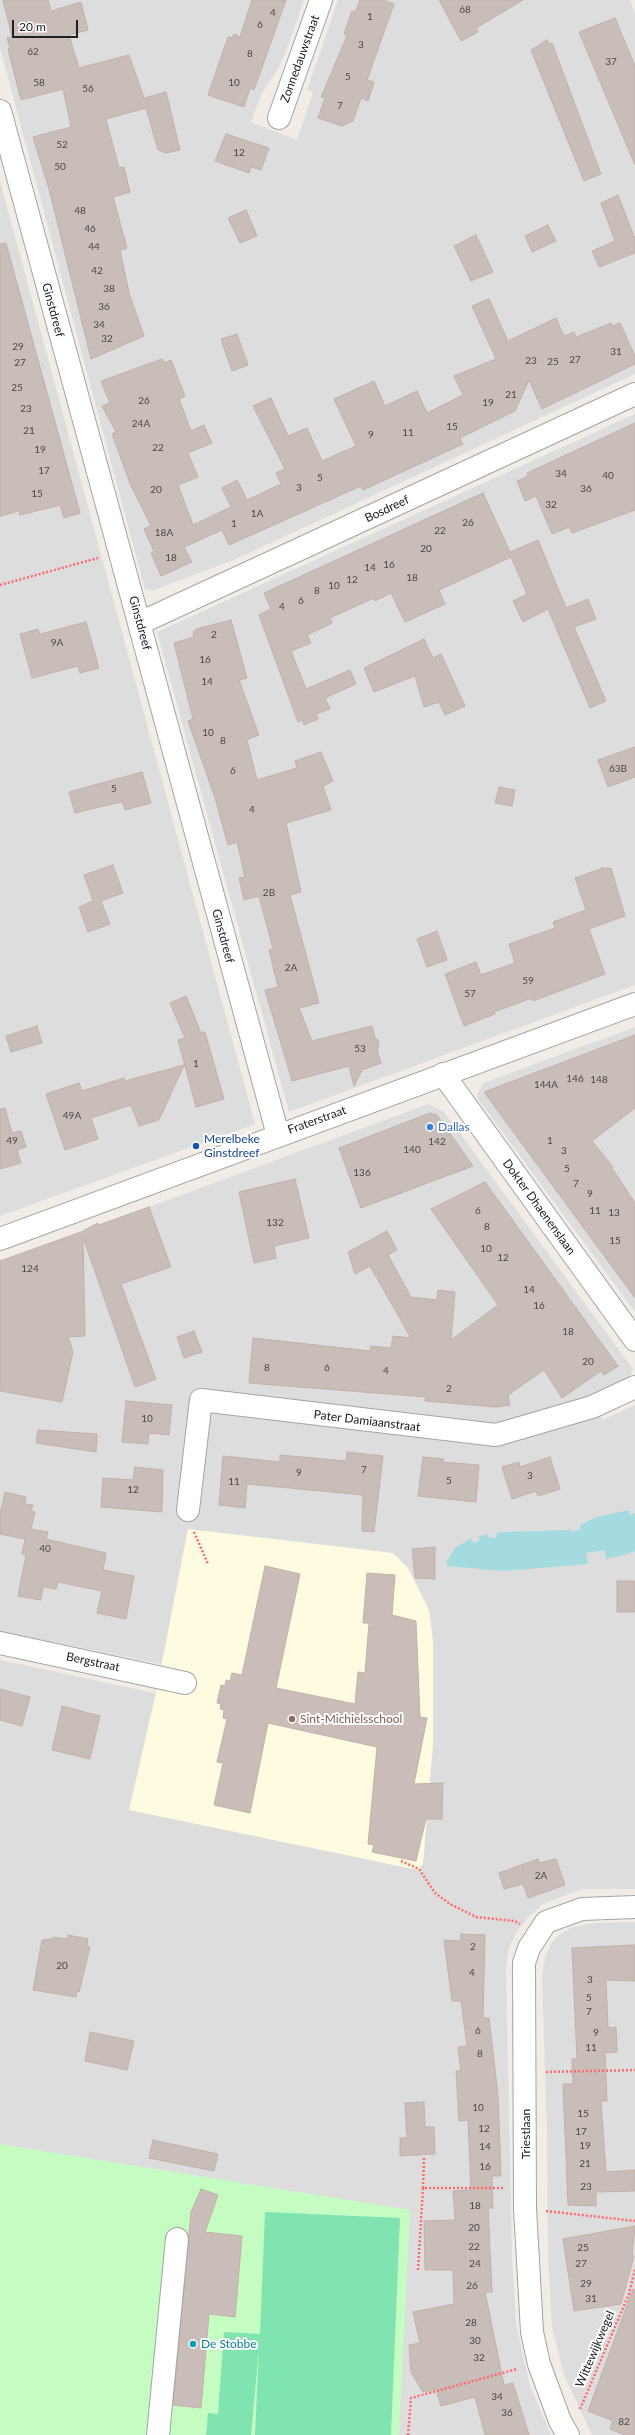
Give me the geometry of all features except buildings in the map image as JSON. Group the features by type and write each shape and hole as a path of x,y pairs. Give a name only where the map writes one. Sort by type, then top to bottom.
{"street":[{"name":"Zonnedauwstraat","path":"279,118 321,0"},
{"name":"Ginstdreef","path":"0,111 51,306 140,623 278,1135"},
{"name":"Bosdreef","path":"140,623 635,394"},
{"name":"Fraterstraat","path":"0,1239 635,1004"},
{"name":"Dokter Dhaenenslaan","path":"443,1074 635,1340"},
{"name":"Pater Damiaanstraat","path":"188,1510 201,1400 496,1435 592,1407 635,1387"},
{"name":"Bergstraat","path":"0,1643 185,1683"},
{"name":"Triestlaan","path":"568,2435 560,2421 539,2364 532,2332 528,2297 525,2198 526,2072 524,1969 529,1948 546,1922 582,1909 635,1907"},
{"path":"158,2435 177,2239"}],"path":[{"path":"0,585 120,552"},
{"path":"188,1510 194,1534 208,1564"},
{"path":"401,1862 419,1869 435,1893 450,1904 476,1917 515,1920 537,1935"},
{"path":"526,2072 635,2070"},
{"path":"418,2270 424,2158"},
{"path":"423,2188 525,2198 635,2221"},
{"name":"Wittewijkwegel","path":"577,2414 629,2294 635,2270"},
{"path":"408,2435 411,2398 539,2364"}],"shaded area":[{"path":"0,0 304,0 285,54 277,71 262,93 251,122 297,140 313,92 307,90 338,0 630,0 635,14 635,374 236,559 152,591 145,589 0,48"},
{"path":"0,181 255,1124 0,1216"},
{"path":"635,414 635,985 289,1112 157,632"},
{"path":"635,1027 635,1312 478,1099 477,1094 483,1083"},
{"path":"428,1104 443,1111 451,1121 633,1369 630,1376 591,1394 602,1420 635,1405 635,1889 582,1889 543,1904 527,1918 516,1933 509,1948 506,1969 512,2255 516,2324 530,2386 551,2435 0,2435 0,1660 155,1693 161,1664 0,1631 0,1262"},
{"name":"Sint-Michielsschool","path":"188,1529 393,1553 408,1568 429,1610 433,1641 433,1744 423,1864 418,1870 129,1810 156,1693"},
{"path":"635,1922 635,2435 592,2435 564,2375 552,2327 548,2258 547,2138 542,1976 545,1957 551,1944 559,1935 573,1927 593,1923"}],"green space":[{"path":"0,2144 410,2210 399,2435 0,2435"},
{"path":"265,2212 400,2218 391,2435 255,2435 259,2349 251,2435 206,2435 208,2413 218,2414 224,2332 260,2334"}],"water":[{"path":"628,1510 630,1515 635,1513 635,1551 625,1555 606,1559 605,1550 586,1553 588,1564 503,1571 447,1566 447,1561 455,1548 471,1538 473,1543 479,1541 479,1536 488,1534 489,1538 496,1538 497,1533 503,1532 571,1530 572,1532 581,1529 580,1525 597,1517"}],"place":[{"name":"Dallas","path":"430,1127"},
{"name":"Merelbeke Ginstdreef","path":"196,1146"},
{"name":"Sint-Michielsschool","path":"292,1719"},
{"name":"De Stobbe","path":"193,2344"}]}
